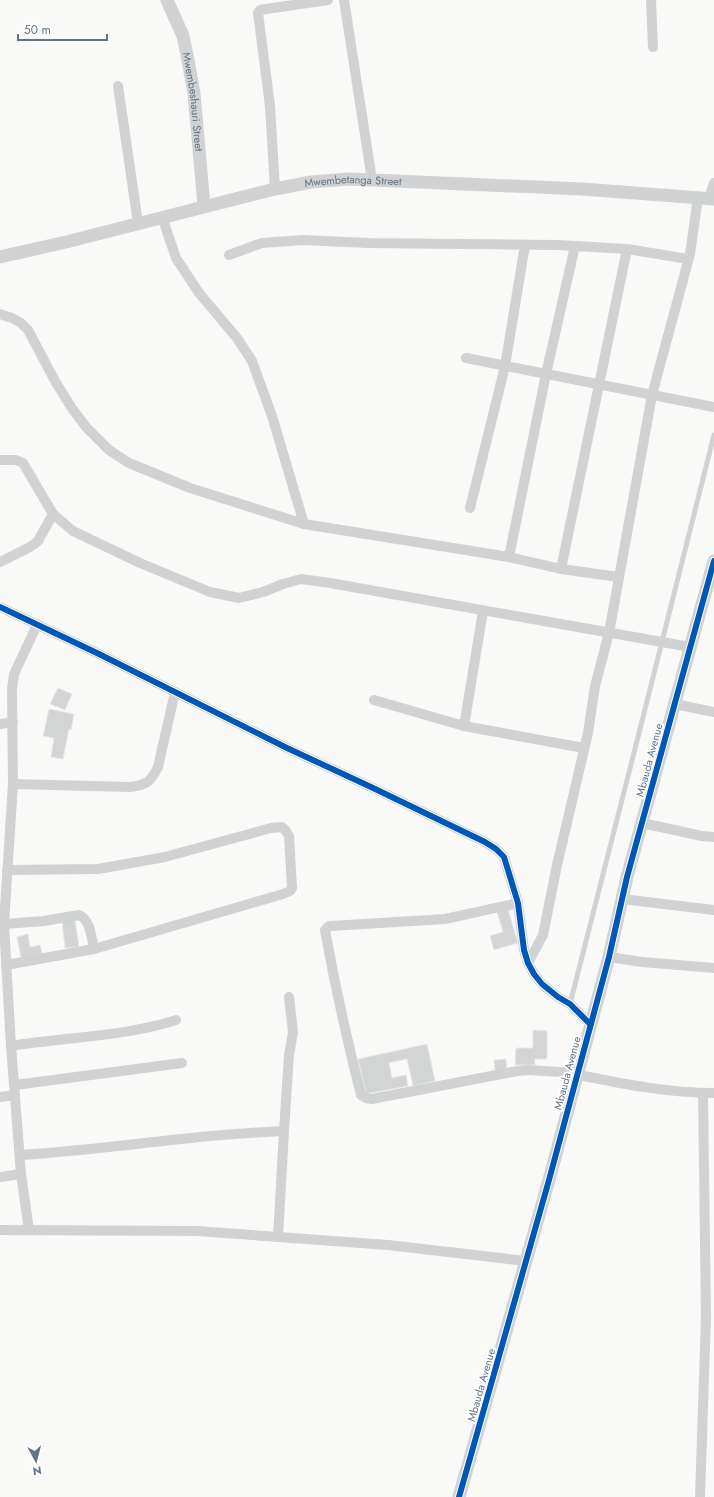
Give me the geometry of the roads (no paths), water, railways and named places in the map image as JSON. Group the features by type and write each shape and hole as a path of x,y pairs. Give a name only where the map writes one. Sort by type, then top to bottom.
{"street":[{"name":"Mwembeshauri Street","path":"167,0 183,36 194,93 204,206"},
{"path":"275,189 270,106 258,13 260,10 266,8 328,0"},
{"path":"344,0 372,180"},
{"path":"651,0 654,47"},
{"path":"118,86 138,223"},
{"name":"Mwembetanga Street","path":"0,257 204,206 311,182 348,179 582,189 707,198"},
{"path":"528,963 543,935 557,864 584,748 595,686 609,633 652,395 688,259 707,198 714,183"},
{"path":"162,217 176,258 199,293 237,338 252,361 272,416 304,524"},
{"path":"228,255 262,243 303,240 368,243 575,246 636,249 688,259"},
{"path":"470,508 505,366 525,245"},
{"path":"509,557 546,374 575,246"},
{"path":"561,569 627,249"},
{"path":"0,314 22,323 28,330 55,381 71,407 86,427 114,453 129,463 190,488 304,524 509,557 561,569 619,577"},
{"path":"466,358 714,407"},
{"path":"0,460 16,460 23,463 53,514 72,531 140,563 210,592 239,598 302,579 690,647"},
{"path":"0,562 30,547 38,541 53,514"},
{"name":"Mbauda Avenue","path":"460,1497 578,1073 609,957 622,899 642,823 714,561"},
{"path":"0,607 99,654 288,748 485,842 504,857 518,903 524,950 528,963 534,974 542,984 558,997 570,1004 590,1024"},
{"path":"464,726 483,611"},
{"path":"29,1230 20,1155 3,937 13,784 12,703 14,674 37,625"},
{"path":"13,784 130,787 140,786 147,783 154,777 158,767 175,692"},
{"path":"374,700 464,726 584,748"},
{"path":"675,704 714,712"},
{"path":"0,724 13,722"},
{"path":"642,823 702,836 714,837"},
{"path":"6,965 94,949 290,891 292,888 289,836 282,827 272,828 165,857 98,869 7,870"},
{"path":"622,899 714,910"},
{"path":"518,903 445,919 331,926 325,930 346,1035 361,1095 366,1098 372,1098 526,1070 578,1073 579,1075 638,1087 714,1093"},
{"path":"4,924 44,921 79,916 83,917 88,922 94,949"},
{"path":"609,957 642,962 714,968"},
{"path":"278,1237 289,1055 292,1032 289,997"},
{"path":"11,1046 129,1032 153,1028 176,1020"},
{"path":"0,1034 10,1034"},
{"path":"0,1097 15,1090 182,1063"},
{"path":"700,1497 706,1317 702,1093"},
{"path":"20,1155 65,1152 200,1137 284,1131"},
{"path":"0,1177 22,1174"},
{"path":"0,1230 197,1231 388,1245 526,1261"}],"lane":[{"path":"570,1004 714,435"}]}
